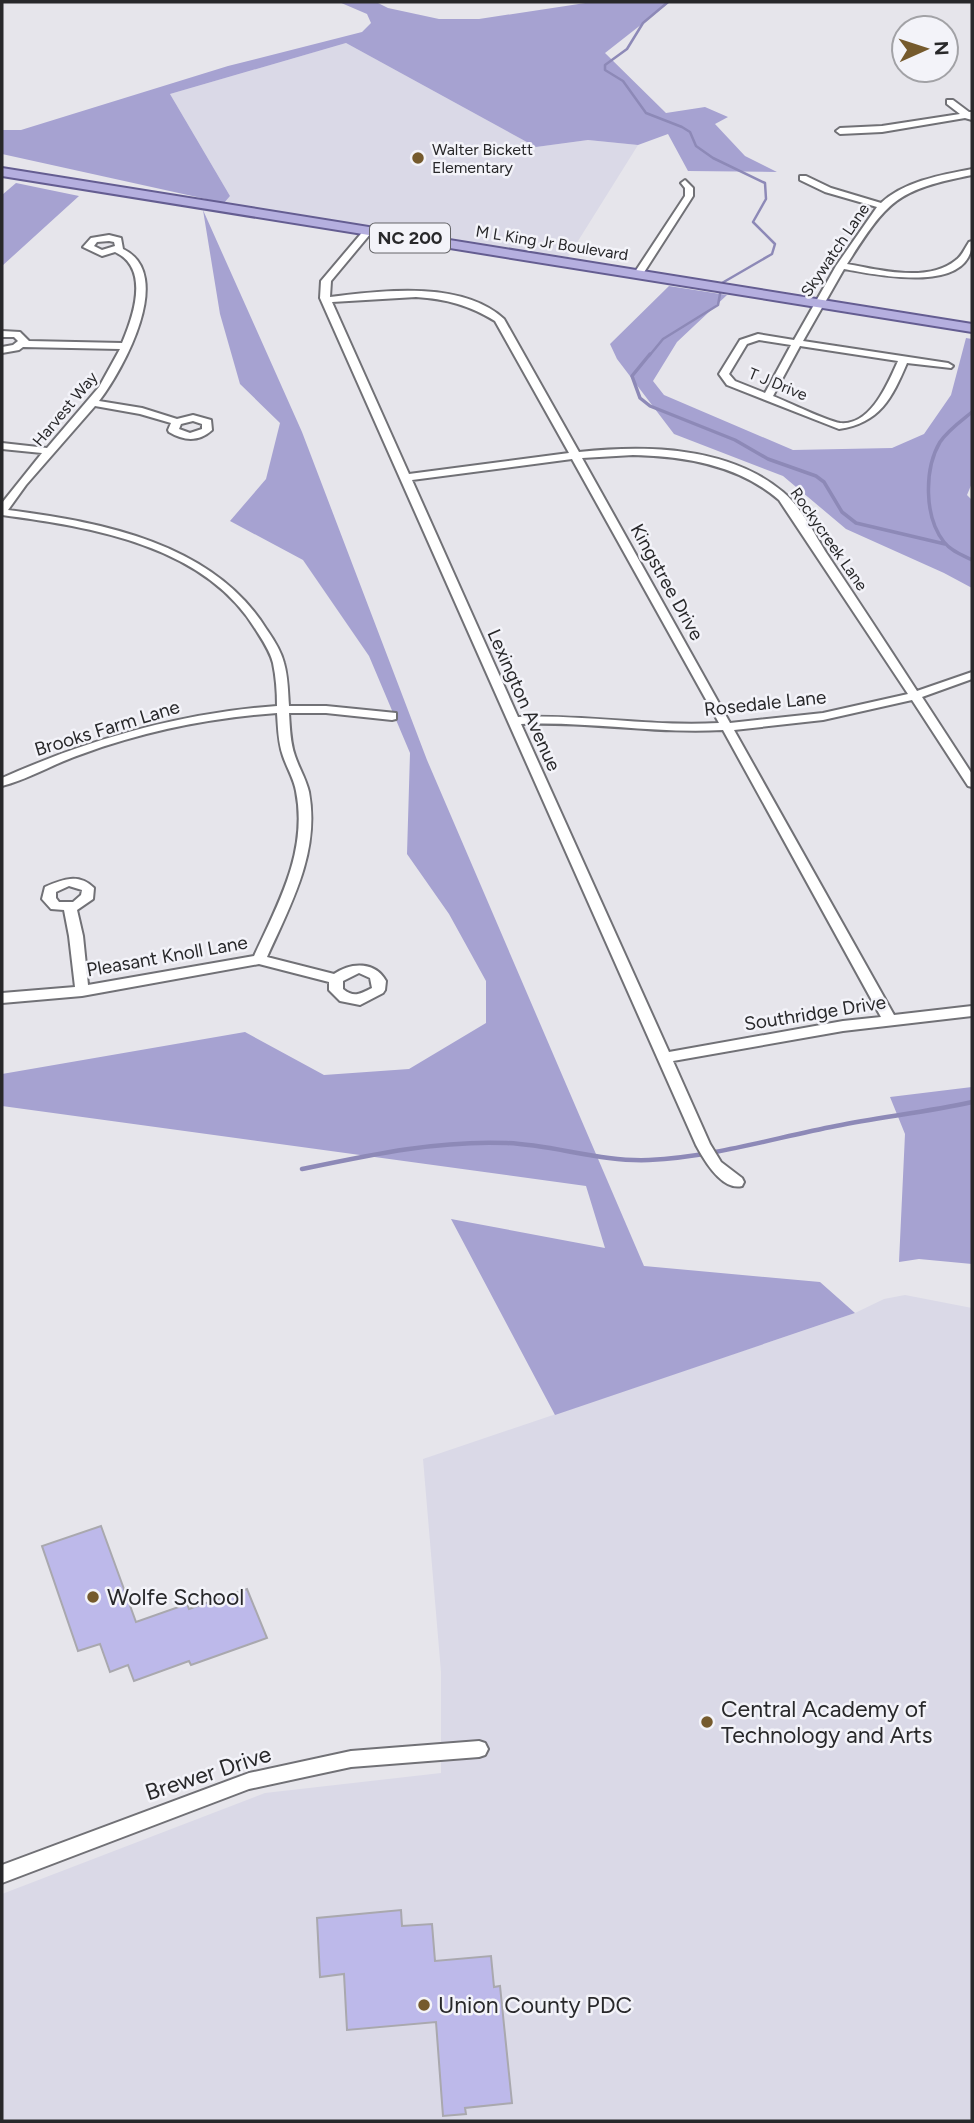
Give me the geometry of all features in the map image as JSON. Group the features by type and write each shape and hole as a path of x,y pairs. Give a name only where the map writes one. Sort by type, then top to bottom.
{"main road":[{"name":"M L King Jr Boulevard","path":"2,172 972,327"}],"street":[{"path":"950,102 970,116"},
{"path":"840,131 881,129 970,116"},
{"name":"Skywatch Lane","path":"768,396 818,303 871,220 883,206 893,197 920,185 972,172"},
{"path":"803,177 828,190 883,206"},
{"path":"638,275 690,196 685,183"},
{"path":"326,300 326,281 368,231"},
{"path":"841,266 915,275 940,272 962,261 972,244"},
{"name":"Harvest Way","path":"2,511 15,489 95,403 110,381 127,346 136,324 141,277 138,263 131,255 117,250"},
{"name":"Kingstree Drive","path":"326,300 412,292 476,305 489,311 505,326 890,1020"},
{"name":"Lexington Avenue","path":"326,300 704,1145 716,1166 737,1182"},
{"path":"2,334 21,336 23,344"},
{"name":"T J Drive","path":"904,359 886,400 856,425 839,426 731,383 724,374 743,342 749,338 797,342 904,359 948,366"},
{"path":"2,350 23,344 127,346"},
{"path":"95,403 142,411 177,422"},
{"path":"2,446 51,450"},
{"name":"Rockycreek Lane","path":"405,478 577,455 654,450 721,464 774,488 789,504 972,783"},
{"path":"2,511 103,529 166,551 199,569 231,592 256,619 275,651 283,685 287,750 302,789 308,831 299,871 259,960"},
{"name":"Rosedale Lane","path":"514,721 728,727 864,708 914,695 972,675"},
{"name":"Brooks Farm Lane","path":"2,782 69,755 168,723 256,711 316,709 392,716"},
{"path":"70,908 82,990"},
{"name":"Pleasant Knoll Lane","path":"2,998 82,990 259,960 336,979"},
{"name":"Southridge Drive","path":"664,1058 843,1026 972,1011"},
{"name":"Brewer Drive","path":"2,1874 248,1781 351,1759 479,1749"}],"shaded area":[{"path":"339,2 376,2 388,8 439,19 479,19 592,2 670,2 605,53 666,113 705,107 728,117 715,124 745,156 777,172 688,171 668,134 638,145 588,140 536,147 346,43 170,94 230,196 224,203 2,154 2,130 21,130 228,66 362,32 371,23 367,14"},
{"name":"Walter Bickett Elementary","path":"346,43 536,147 588,140 638,145 568,257 224,203 230,196 170,94"},
{"path":"16,183 79,196 2,266 2,195"},
{"path":"203,210 302,432 427,760 644,1266 820,1282 855,1313 555,1415 451,1219 605,1248 586,1186 2,1106 2,1074 245,1032 324,1075 409,1069 486,1023 486,981 449,914 407,854 410,753 369,656 303,560 230,521 266,479 280,423 240,384 220,314"},
{"path":"669,286 727,295 677,342 653,381 664,395 793,450 892,448 924,434 951,395 966,338 972,339 972,483 967,495 972,500 972,588 846,529 783,476 674,434 617,359 610,344"},
{"path":"972,1087 972,1264 919,1259 899,1262 905,1134 890,1097"},
{"name":"Central Academy of Technology and Arts","path":"905,1295 972,1308 972,2121 2,2121 2,1894 265,1793 441,1773 441,1672 423,1459 855,1313 884,1299"}],"building":[{"name":"Wolfe School","path":"101,1526 136,1622 187,1604 189,1609 247,1589 267,1638 191,1665 189,1661 134,1681 128,1665 110,1672 100,1644 78,1651 42,1546"},
{"name":"Union County PDC","path":"401,1910 402,1926 432,1924 435,1961 491,1956 494,1987 500,1986 512,2103 465,2108 466,2114 443,2116 436,2022 347,2030 344,1974 320,1977 317,1918"}],"waterway":[{"path":"649,356 663,339 718,305 722,283 772,254 775,244 753,222 766,199 765,183 713,158 696,146 690,132 682,127 646,113 623,81 605,70 605,65 627,49 643,23 668,2"},
{"path":"650,354 632,376 640,398 650,406 735,440 768,459 816,476 824,482 842,512 856,523 945,544"},
{"path":"972,412 940,442 931,466 928,493 937,532 953,550 972,560"},
{"path":"302,1169 404,1150 481,1143 525,1144 631,1160 673,1158 972,1102"}],"place":[{"name":"Walter Bickett Elementary","path":"418,158"},
{"name":"Wolfe School","path":"93,1597"},
{"name":"Central Academy of Technology and Arts","path":"707,1722"},
{"name":"Union County PDC","path":"424,2005"}]}
